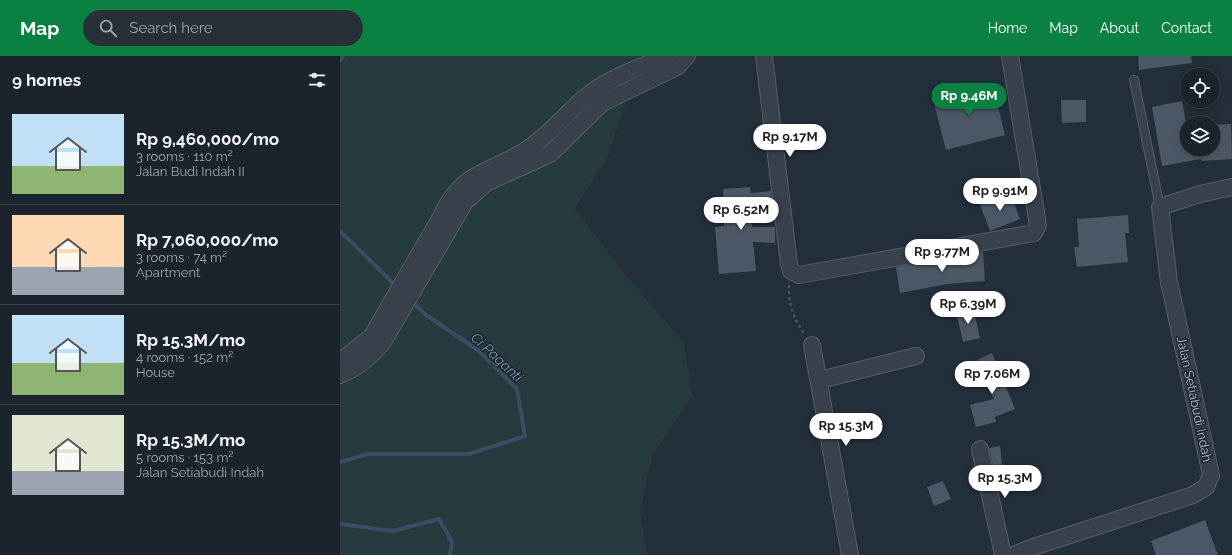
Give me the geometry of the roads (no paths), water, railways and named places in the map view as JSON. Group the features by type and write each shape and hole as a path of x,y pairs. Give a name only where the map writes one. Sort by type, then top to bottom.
{"street":[{"path":"450,215 447,204 458,188 469,179 528,150 547,135 584,99 606,82 667,56"},
{"path":"340,375 362,364 374,354 377,339 450,215 486,183 550,154 602,103 677,67 687,56"},
{"path":"764,56 788,256 791,271 799,275 1034,233 1038,225 1010,56"},
{"path":"1160,207 1200,194 1232,187"},
{"name":"Jalan Setiabudi Indah","path":"1014,555 1033,547 1193,495 1206,487 1211,475 1169,282 1160,207"},
{"path":"340,360 377,339"},
{"path":"812,345 820,380 850,555"},
{"path":"820,380 916,356"},
{"path":"980,449 1003,555"}],"lane":[{"path":"1134,80 1160,207"}],"waterway":[{"name":"Ci Paganti","path":"340,61 343,56"},
{"name":"Ci Paganti","path":"340,231 396,286"},
{"name":"Ci Paganti","path":"340,462 368,454 469,454 525,436 517,389 479,351 426,315 411,301"},
{"name":"Ci Paganti","path":"340,524 393,531 439,519 452,542 450,555"}]}
